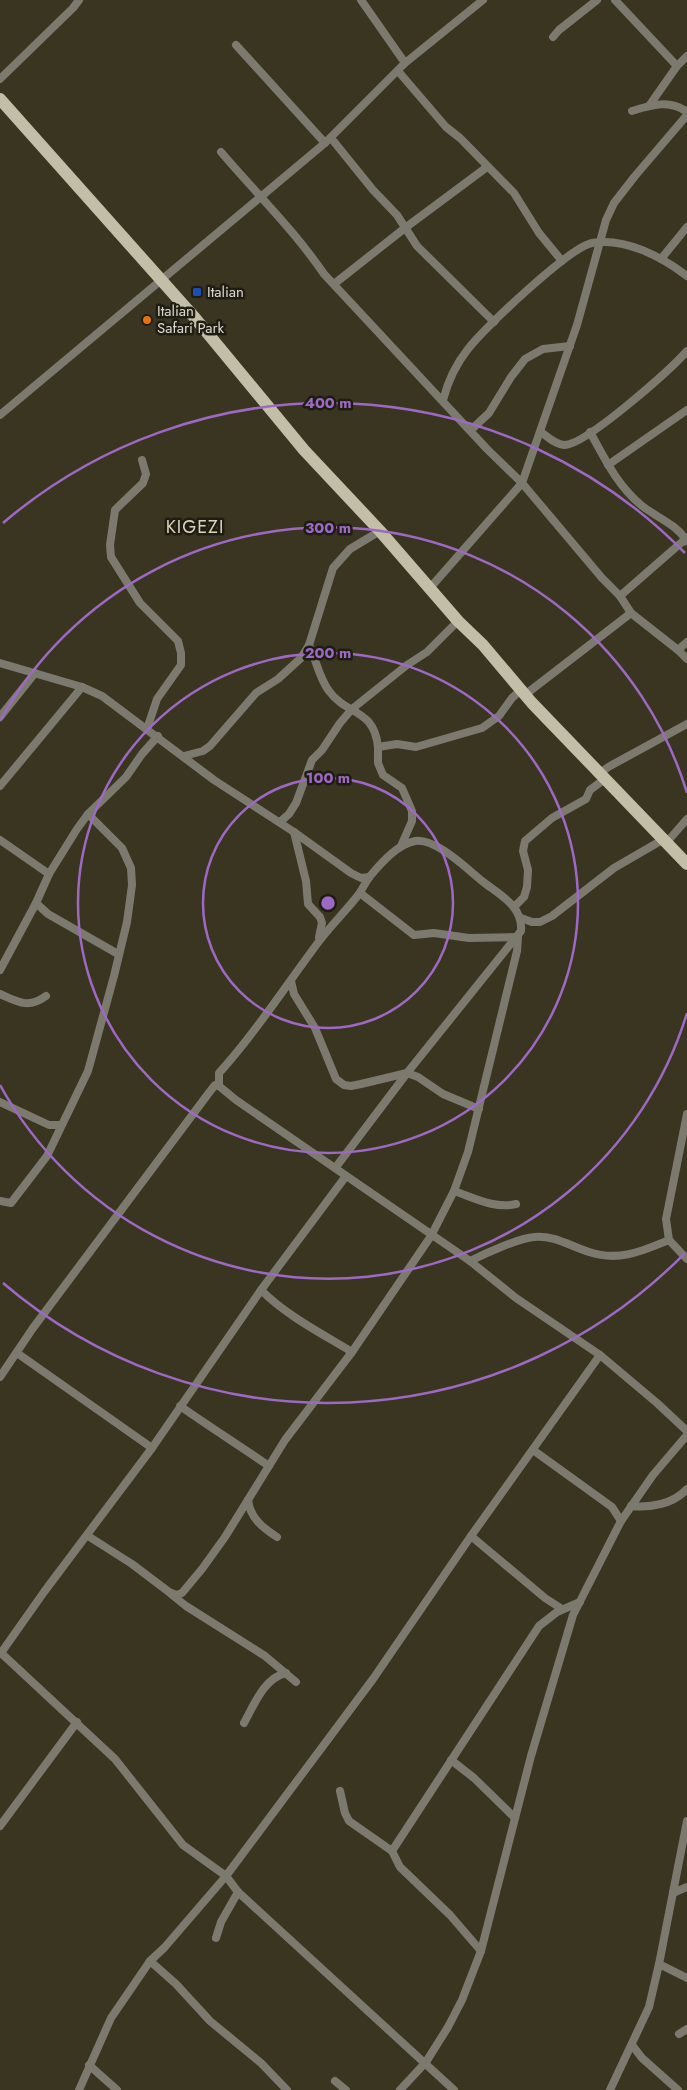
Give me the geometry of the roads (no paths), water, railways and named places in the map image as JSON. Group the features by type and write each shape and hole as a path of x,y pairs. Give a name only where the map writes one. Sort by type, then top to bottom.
{"main road":[{"path":"0,98 195,318 304,450 380,531 458,621 483,645 524,691 532,703 604,775 687,864"}],"street":[{"path":"0,79 73,8 78,0"},
{"path":"362,0 405,63"},
{"path":"469,0 475,7"},
{"path":"0,415 328,140 405,63 483,0"},
{"path":"554,37 559,30 597,0"},
{"path":"616,0 677,66"},
{"path":"236,46 328,140 397,215 428,258 494,322"},
{"path":"649,106 677,66 687,56"},
{"path":"398,71 446,127 460,138 514,193 539,233 562,261"},
{"path":"430,588 522,483 570,346 591,280 606,220 614,203 687,114 679,106 668,104 649,106 632,111"},
{"path":"221,152 305,247 334,284 522,483 602,578 620,596 631,613 687,659"},
{"path":"334,284 487,167"},
{"path":"661,259 687,227"},
{"path":"443,400 448,381 472,344 562,261 588,244 600,242 629,246 661,259 687,276"},
{"path":"471,430 489,413 511,377 525,359 543,349 570,346"},
{"path":"541,432 551,440 564,445 570,444 590,432 651,386 687,351"},
{"path":"608,464 687,410"},
{"path":"590,432 626,492 646,509 677,528 687,541 682,542 620,596"},
{"path":"142,460 146,474 143,483 115,510 110,545 111,557 140,603 178,641 181,653 181,665 157,699 147,729"},
{"path":"184,756 204,751 210,746 256,693 278,679 301,658 309,645 333,568 350,549 380,531"},
{"path":"378,747 397,744 416,747 482,728 499,716 512,698 631,613"},
{"path":"280,822 289,814 296,803 312,760 322,750 352,709 406,665 427,652 458,621"},
{"path":"678,650 687,642"},
{"path":"309,645 317,660 326,687 344,707 352,709 365,717 370,723 378,747 378,763 384,775 402,788 412,811 412,821 402,846"},
{"path":"0,663 82,686 102,696 158,736 214,780 280,822 351,874 361,878 369,877"},
{"path":"0,717 35,673"},
{"path":"0,786 82,686"},
{"path":"514,907 524,897 527,887 528,870 523,851 525,841 552,818 586,799 590,790 610,766 687,724"},
{"path":"0,970 3,954 36,903 49,874 88,814 126,777 142,754 158,736"},
{"path":"0,1201 11,1203 47,1156 88,1070 128,918 132,885 131,868 122,848 88,814"},
{"path":"521,918 532,922 540,922 552,916 614,868 666,840 687,819"},
{"path":"294,832 306,881 308,904 322,922 322,930 317,944"},
{"path":"0,840 49,874"},
{"path":"219,1086 219,1073 291,981 317,944 360,893 369,877 402,846 415,841 425,841 433,844 460,863 514,907 521,918 521,931 407,1073 336,1167"},
{"path":"360,893 414,935 434,933 470,938 518,937"},
{"path":"36,903 48,914 118,954"},
{"path":"169,1592 176,1595 182,1593 189,1586 224,1538 285,1440 352,1352 431,1236 454,1191 468,1152 517,950 518,937"},
{"path":"291,981 294,994 315,1028 336,1079 351,1086 407,1073 418,1076 443,1094 479,1109"},
{"path":"0,994 24,1004 32,1004 46,996"},
{"path":"0,1377 215,1085 336,1167 346,1176 470,1262 516,1298 600,1355 687,1433 653,1475 621,1521 573,1615 558,1662 515,1818 481,1950 462,2000 426,2062 400,2090"},
{"path":"0,1102 49,1125 61,1125"},
{"path":"687,1114 666,1218 670,1240 687,1259"},
{"path":"346,1176 261,1290 152,1448 1,1652 115,1759 183,1845 226,1876 238,1892 426,2062 454,2090"},
{"path":"454,1191 503,1207 516,1204"},
{"path":"470,1262 487,1253 535,1236 557,1238 591,1253 614,1255 632,1255 670,1240"},
{"path":"261,1290 271,1300 304,1323 352,1352"},
{"path":"17,1353 152,1448"},
{"path":"79,2090 111,2018 150,1961 226,1876 374,1679 471,1536 600,1355"},
{"path":"180,1406 269,1466"},
{"path":"532,1450 612,1507 621,1521"},
{"path":"631,1506 642,1507 660,1504 675,1498 687,1489"},
{"path":"248,1500 248,1506 255,1519 277,1537"},
{"path":"88,1536 132,1564 186,1606 265,1656 296,1682"},
{"path":"471,1536 545,1598 562,1609"},
{"path":"392,1851 530,1639 544,1621 562,1609 580,1602"},
{"path":"244,1723 269,1683 276,1676 286,1673"},
{"path":"0,1826 77,1722"},
{"path":"451,1760 474,1778 515,1818"},
{"path":"340,1791 349,1822 392,1851 400,1867 450,1916 481,1950"},
{"path":"610,2090 649,2007 674,1893 687,1821"},
{"path":"674,1893 687,1887"},
{"path":"216,1938 221,1922 238,1892"},
{"path":"150,1961 176,1984 210,2021 262,2063 287,2090"},
{"path":"659,1964 687,1978"},
{"path":"679,2034 687,2029"},
{"path":"632,2045 642,2058 678,2090"},
{"path":"89,2065 117,2090"},
{"path":"335,2081 346,2090"}],"place":[{"name":"Italian","path":"197,292"},
{"name":"Italian Safari Park","path":"147,320"}],"district":[{"name":"KIGEZI","path":"195,527"}]}
